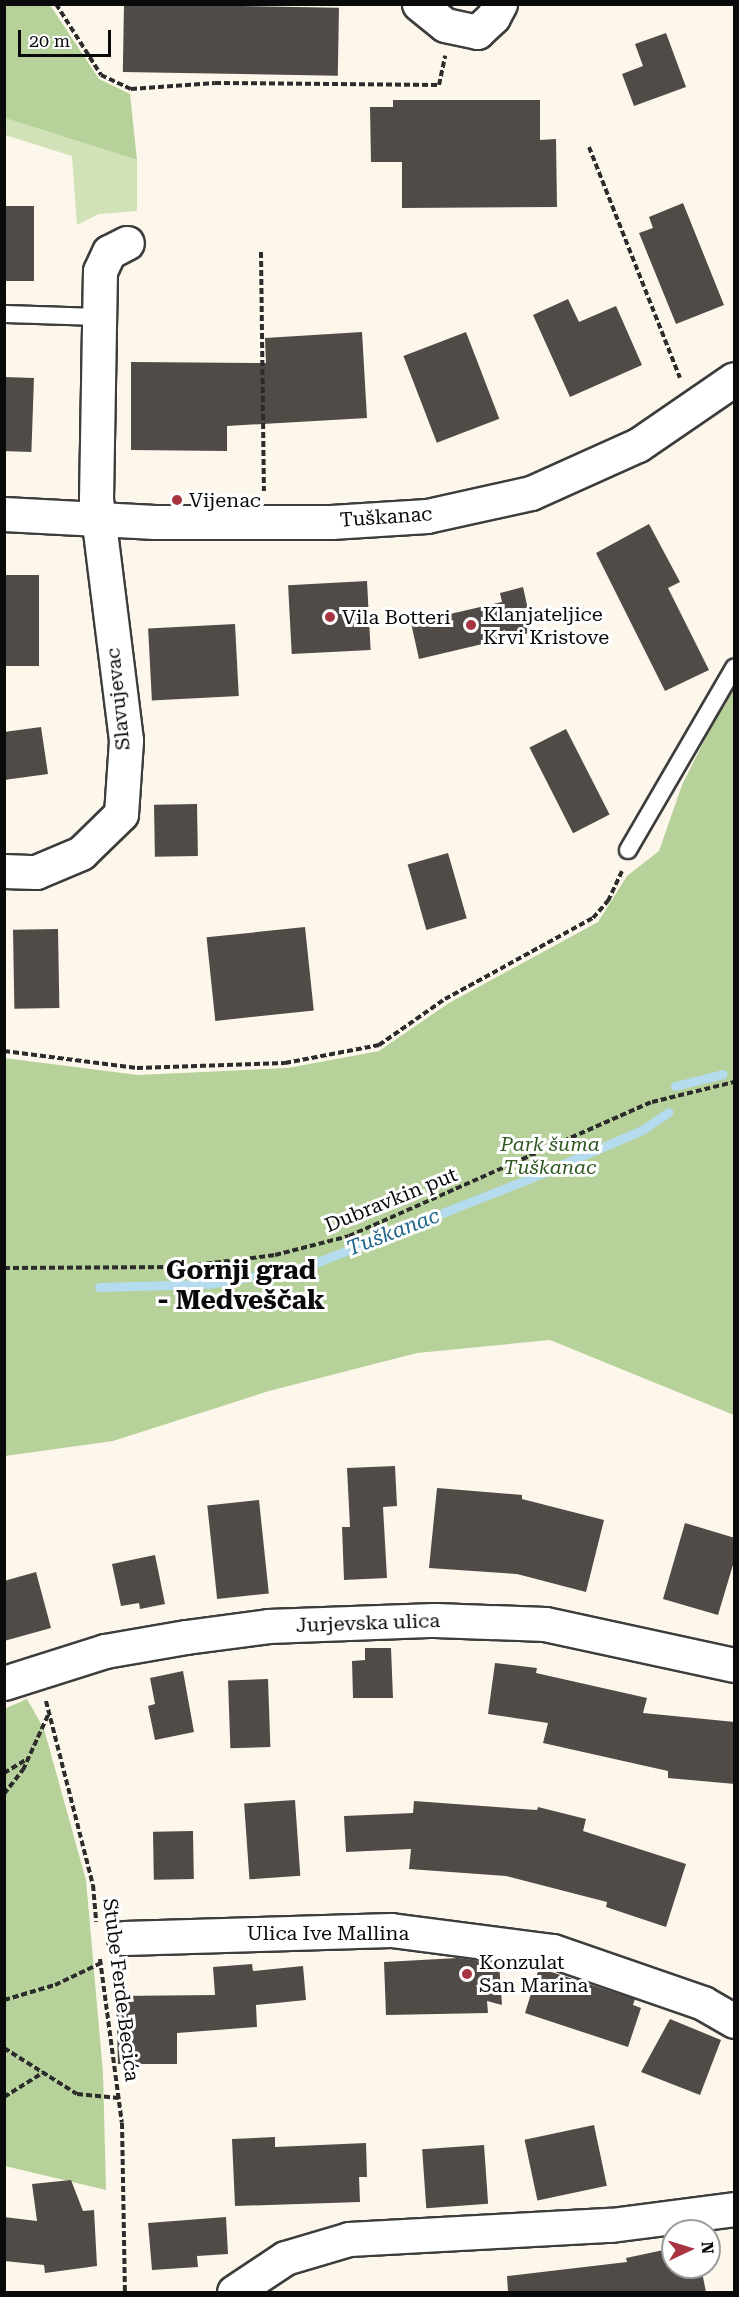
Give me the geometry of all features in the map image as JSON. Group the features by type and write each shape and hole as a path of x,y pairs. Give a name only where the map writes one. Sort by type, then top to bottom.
{"street":[{"path":"419,4 445,26 477,32 493,17 500,4"},
{"name":"Slavujevac","path":"4,871 36,872 81,853 121,814 126,740 96,521 98,317 100,272 109,252 127,243"},
{"name":"Tuškanac","path":"4,514 96,521 331,522 438,514 531,493 638,445 735,379"},
{"name":"Jurjevska ulica","path":"4,1683 105,1651 186,1637 268,1626 435,1620 545,1624 735,1665"},
{"name":"Ulica Ive Mallina","path":"106,1940 391,1930 554,1951 703,2003 735,2021"},
{"path":"234,2292 285,2258 349,2239 611,2225 735,2209"}],"lane":[{"path":"4,314 98,317"},
{"path":"628,850 735,668"}],"path":[{"path":"56,4 101,75 131,89 215,83 439,85 442,61"},
{"path":"589,147 684,387"},
{"path":"261,252 264,501"},
{"path":"4,1051 136,1068 285,1063 379,1045 445,999 593,918 620,878 628,850"},
{"name":"Dubravkin put","path":"4,1268 179,1267 275,1255 349,1236 652,1102 735,1082"},
{"name":"Stube Ferde Becića","path":"45,1698 106,1940 101,1963 119,2098 125,2292"},
{"path":"4,1794 29,1758 49,1712"},
{"path":"4,1773 29,1758"},
{"path":"4,2000 55,1985 101,1963"},
{"path":"4,2048 77,2094 119,2098"},
{"path":"4,2097 44,2072"}],"green space":[{"path":"5,4 50,5 99,79 130,94 137,160 5,118"},
{"path":"5,118 137,160 137,211 99,214 77,225 72,156 5,135"},
{"name":"Park šuma Tuškanac","path":"734,681 734,1415 550,1340 417,1353 269,1391 113,1441 5,1456 4,1058 138,1075 288,1068 379,1051 449,1003 598,922 627,876 659,851 682,785"},
{"path":"27,1699 44,1729 86,1880 103,2073 106,2190 5,2166 4,1709"}],"building":[{"path":"124,4 339,8 338,76 123,72"},
{"path":"666,33 686,87 634,106 622,74 643,66 635,44"},
{"path":"393,100 540,100 540,140 556,139 557,207 402,208 402,162 371,162 370,107 393,107"},
{"path":"683,203 724,305 676,324 639,233 653,228 649,217"},
{"path":"4,206 34,206 34,281 4,281"},
{"path":"568,299 579,322 616,306 642,365 570,397 533,315"},
{"path":"362,332 367,418 227,426 227,451 131,450 131,362 266,363 265,338"},
{"path":"466,332 499,419 437,443 403,356"},
{"path":"4,377 34,378 31,452 4,451"},
{"path":"649,524 680,582 668,588 709,670 665,691 596,553"},
{"path":"4,575 39,575 39,666 4,666"},
{"name":"Vila Botteri","path":"367,581 371,650 292,654 288,585"},
{"name":"Klanjateljice Krvi Kristove","path":"523,587 533,632 419,659 411,623 502,602 500,593"},
{"path":"235,624 239,696 152,700 148,629"},
{"path":"41,727 48,774 4,780 4,732"},
{"path":"566,729 610,815 573,833 529,748"},
{"path":"197,804 198,856 155,857 154,805"},
{"path":"448,853 467,918 426,930 408,865"},
{"path":"305,927 314,1011 215,1021 207,937"},
{"path":"58,929 59,1008 14,1009 13,930"},
{"path":"395,1466 397,1506 383,1507 387,1578 344,1580 342,1527 350,1527 347,1468"},
{"path":"437,1488 522,1495 522,1499 604,1520 586,1592 517,1574 429,1568"},
{"path":"259,1500 269,1593 217,1599 207,1505"},
{"path":"685,1523 735,1538 735,1558 718,1615 663,1599"},
{"path":"155,1555 165,1604 140,1609 139,1603 121,1606 112,1564"},
{"path":"36,1572 51,1628 4,1641 4,1581"},
{"path":"365,1648 391,1648 393,1698 353,1698 352,1661 365,1660"},
{"path":"495,1663 537,1668 536,1673 647,1698 643,1713 735,1722 735,1784 668,1778 668,1771 543,1743 548,1723 488,1714"},
{"path":"183,1671 194,1732 155,1740 148,1706 155,1704 150,1678"},
{"path":"268,1679 270,1747 230,1748 228,1680"},
{"path":"295,1800 300,1876 249,1879 244,1804"},
{"path":"414,1801 537,1810 538,1807 586,1819 583,1831 686,1864 666,1927 606,1907 607,1902 506,1876 409,1869 411,1849 346,1852 344,1816 413,1813"},
{"path":"193,1831 194,1879 154,1880 153,1832"},
{"path":"458,1958 499,1963 502,2005 487,2001 488,2013 386,2015 384,1962"},
{"path":"252,1964 253,1971 303,1966 306,2000 256,2005 257,2027 177,2033 177,2064 118,2064 116,1996 215,1995 213,1967"},
{"path":"539,1968 635,1999 633,2005 641,2008 628,2047 525,2013"},
{"path":"670,2019 721,2040 700,2095 641,2072"},
{"path":"594,2125 607,2186 537,2200 525,2140"},
{"path":"275,2137 275,2147 366,2143 367,2177 359,2177 360,2202 235,2206 232,2139"},
{"path":"484,2145 488,2204 426,2208 422,2149"},
{"path":"71,2180 83,2211 94,2210 97,2266 45,2273 44,2265 4,2261 4,2217 37,2221 32,2184"},
{"path":"226,2217 228,2254 197,2256 198,2267 152,2270 148,2223"},
{"path":"661,2251 661,2279 703,2279 706,2292 508,2292 507,2276 627,2262 626,2258"}],"waterway":[{"name":"Tuškanac","path":"675,1086 723,1074"},
{"name":"Tuškanac","path":"99,1287 208,1284 300,1269 526,1180 642,1130 669,1112"}],"place":[{"name":"Vijenac","path":"177,500"},
{"name":"Vila Botteri","path":"330,617"},
{"name":"Klanjateljice Krvi Kristove","path":"471,625"},
{"name":"Konzulat San Marina","path":"467,1974"}],"district":[{"name":"Gornji grad - Medveščak","path":"241,1286"}]}
